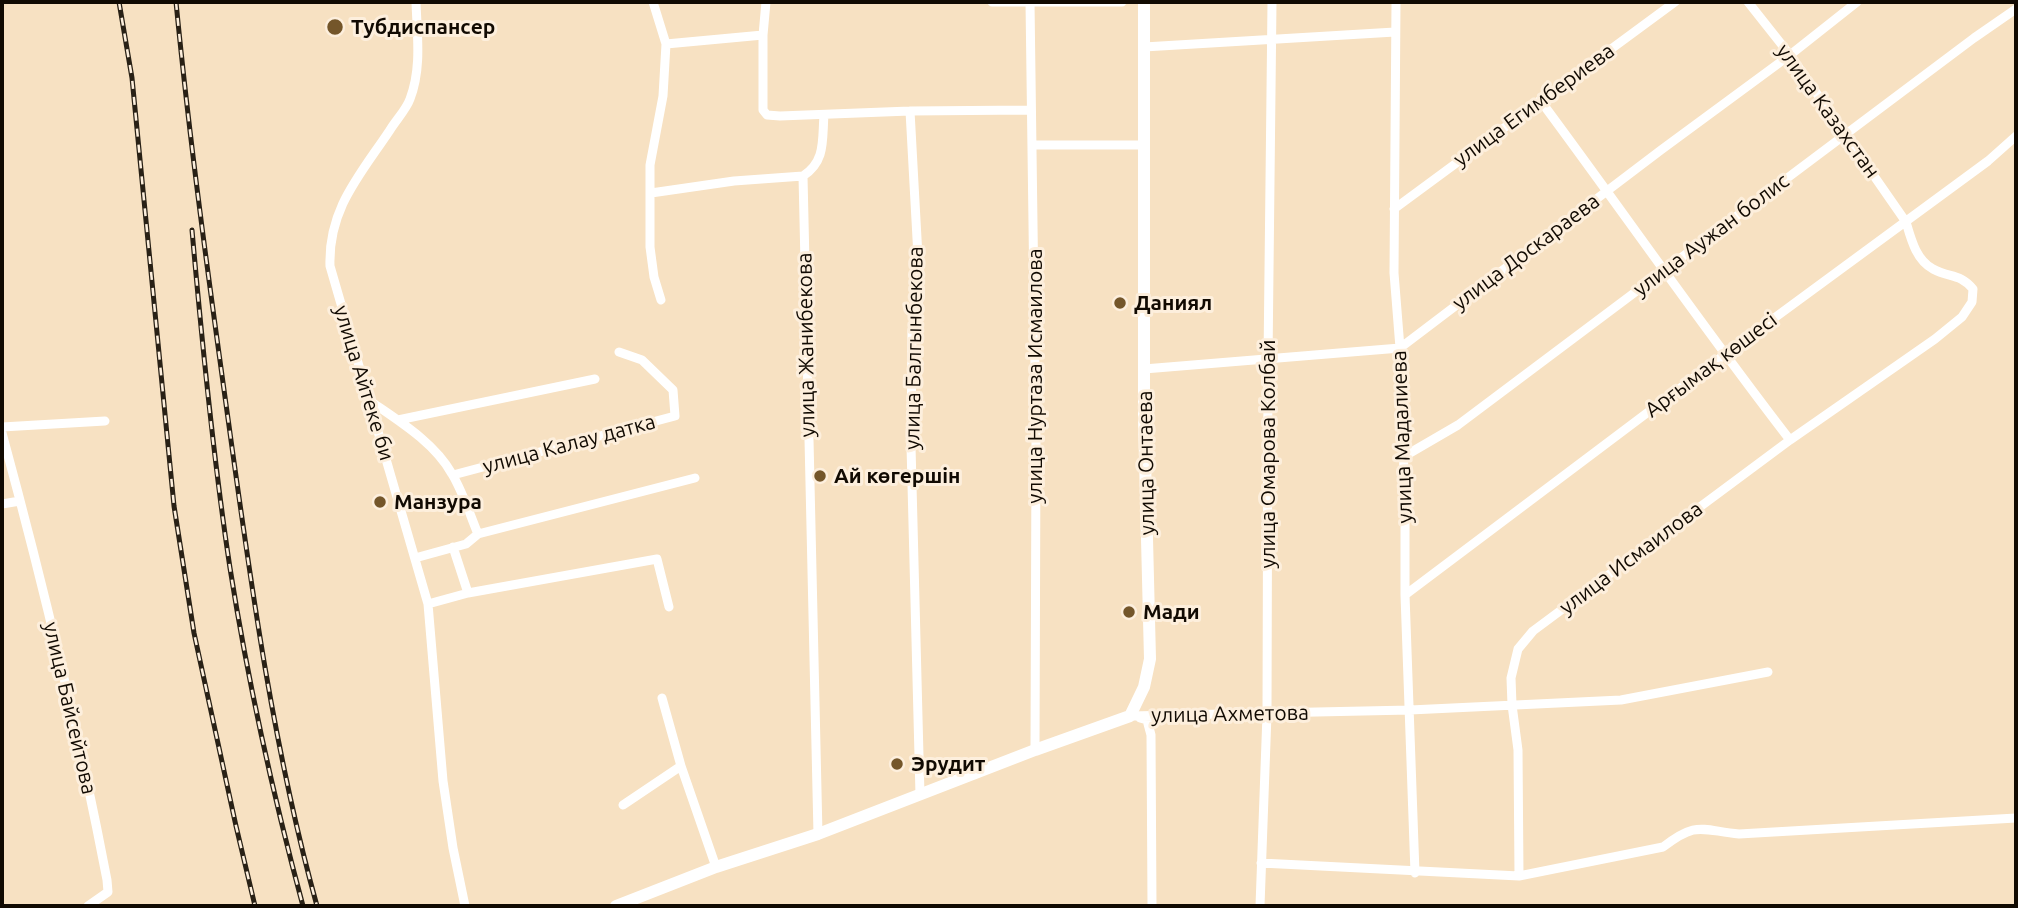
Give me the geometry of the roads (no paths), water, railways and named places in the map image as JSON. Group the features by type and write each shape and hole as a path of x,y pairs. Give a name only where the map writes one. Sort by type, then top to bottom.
{"main road":[{"name":"улица Онтаева","path":"1130,716 1144,687 1150,659 1144,369 1144,2"},
{"name":"улица Ахметова","path":"616,906 716,867 818,834 1130,716"}],"street":[{"name":"улица Айтеке би","path":"416,2 418,52 410,100 348,192 333,224 329,244 330,266 428,604 443,781 465,906"},
{"path":"653,2 666,44 663,96 650,165 650,247 654,277 661,300"},
{"path":"766,2 763,35 764,110 767,115 780,117 910,111 1030,110"},
{"path":"992,2 1122,2"},
{"name":"улица Нуртаза Исмаилова","path":"1030,2 1036,446 1035,750"},
{"name":"улица Омарова Колбай","path":"1260,906 1268,714 1272,2"},
{"name":"улица Мадалиева","path":"1396,2 1394,273 1400,348 1415,873"},
{"name":"улица Егимбериева","path":"1394,209 1675,2"},
{"name":"улица Казахстан","path":"1748,2 1790,55 1906,222 1911,240 1923,261 1934,270 1964,279 1973,289 1972,302 1962,317 1935,339"},
{"name":"улица Доскараева","path":"1400,348 1857,2"},
{"name":"улица Аужан болис","path":"1403,457 1458,425 2016,9"},
{"path":"1144,47 1395,32"},
{"path":"666,44 763,35"},
{"path":"1540,100 1724,355 1790,440"},
{"name":"улица Балгынбекова","path":"910,111 920,293 912,331 911,446 920,795"},
{"path":"651,193 734,181 803,176 814,169 820,159 824,115"},
{"name":"Арғымақ көшесі","path":"1405,595 1988,161 2016,136"},
{"path":"1032,145 1143,145"},
{"name":"улица Жанибекова","path":"803,176 818,834"},
{"name":"улица Исмаилова","path":"1519,876 1518,750 1511,678 1518,649 1534,631 1790,440 1935,339"},
{"path":"1144,369 1400,348"},
{"name":"улица Калау датка","path":"453,475 675,416 674,390 642,360 618,352"},
{"path":"398,420 595,380"},
{"name":"улица Калау датка","path":"370,401 398,420 436,453 453,475 478,534"},
{"path":"2,427 105,421"},
{"name":"улица Байсейтова","path":"2,433 43,587 88,783 107,880 108,892 88,906"},
{"path":"415,558 466,544 478,534 695,478"},
{"path":"2,504 20,500"},
{"path":"453,547 468,593"},
{"path":"428,604 468,593 657,559 668,607"},
{"name":"улица Ахметова","path":"1130,716 1410,710 1621,700 1768,672"},
{"path":"662,698 681,766 716,867"},
{"path":"1130,716 1147,720 1151,735 1152,906"},
{"path":"623,805 681,766"},
{"path":"1261,863 1415,873 1519,876 1663,847 1695,827 1739,834 2016,818"}],"railway":[{"path":"119,2 132,78 174,506 194,633 255,906"},
{"path":"176,2 201,218 256,612 288,789 317,906"},
{"path":"192,230 208,400 230,568 262,738 303,906"}],"place":[{"name":"Тубдиспансер","path":"335,27"},
{"name":"Даниял","path":"1120,303"},
{"name":"Ай көгершін","path":"820,476"},
{"name":"Манзура","path":"380,502"},
{"name":"Мади","path":"1129,612"},
{"name":"Эрудит","path":"897,764"}]}
